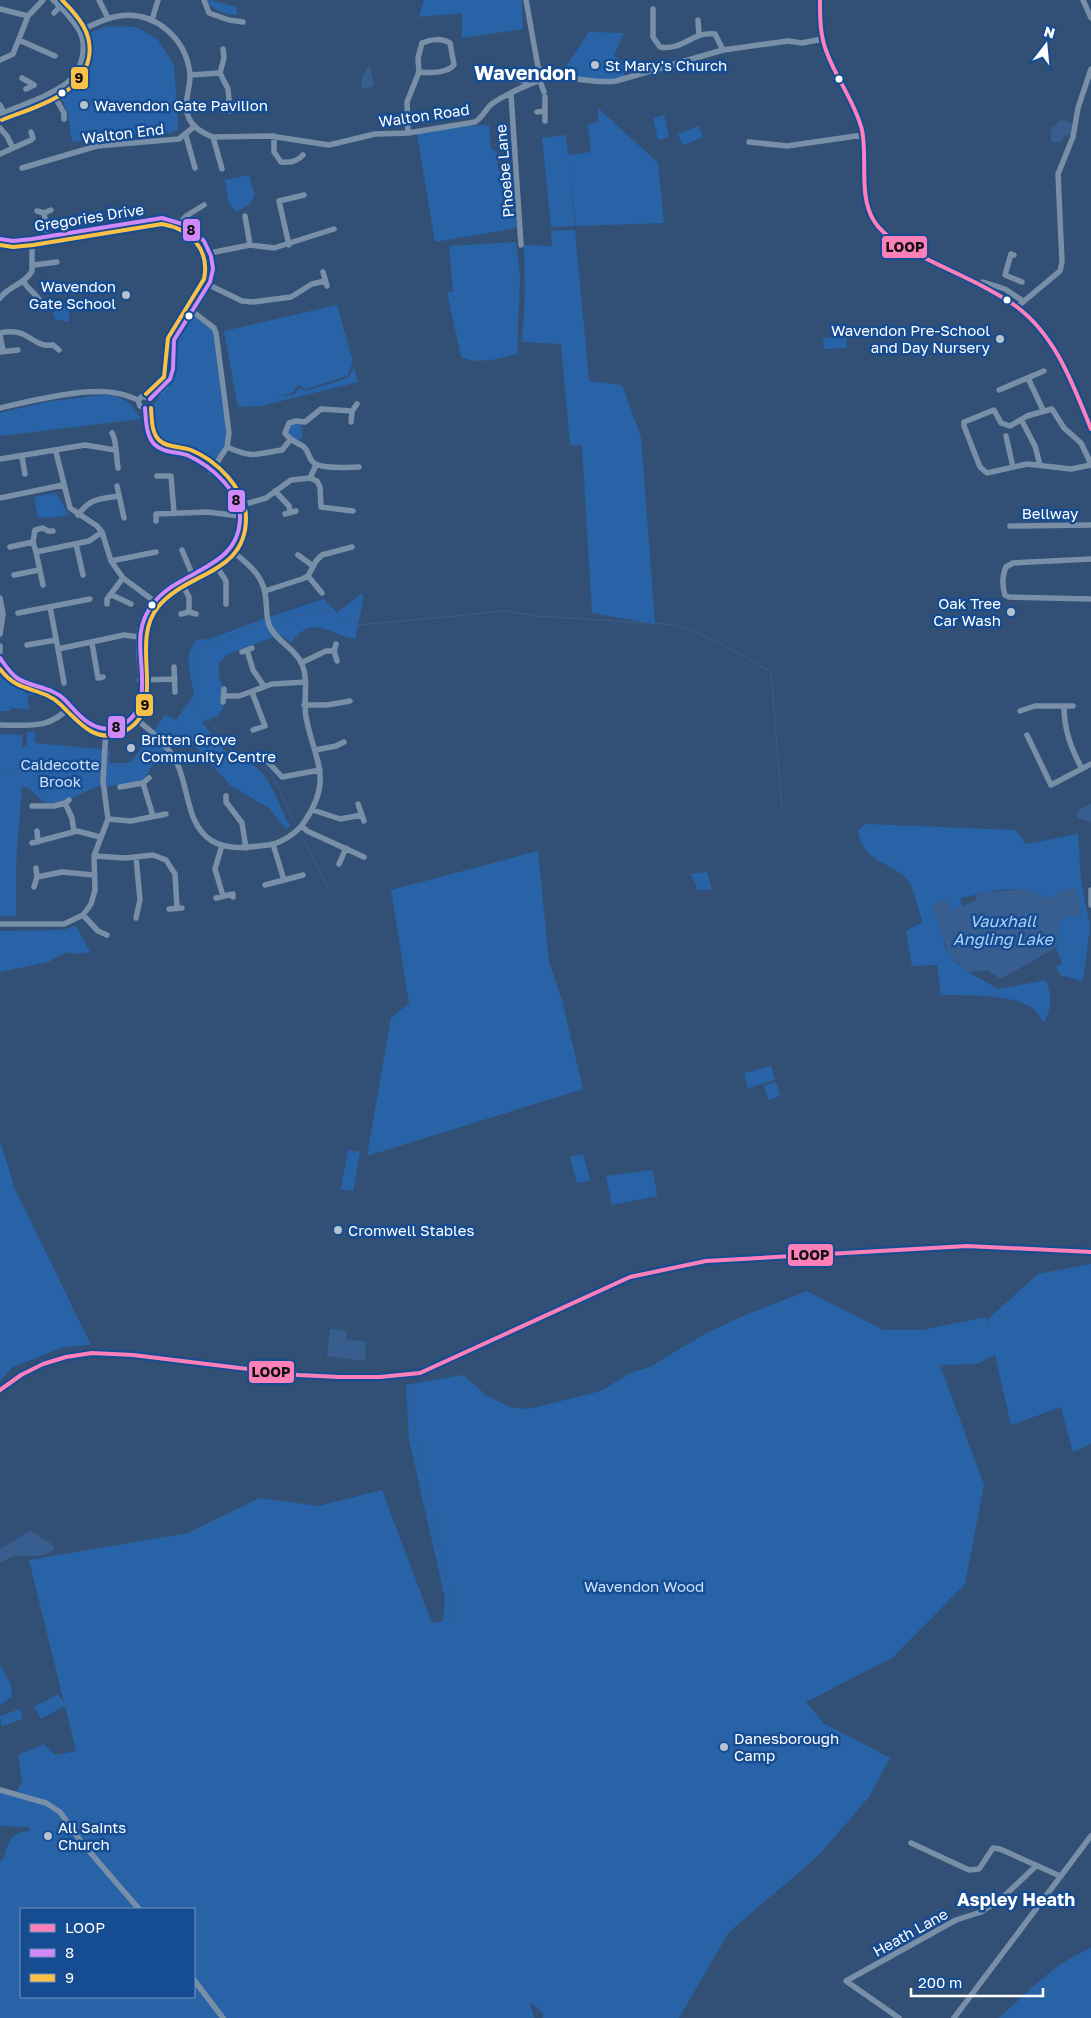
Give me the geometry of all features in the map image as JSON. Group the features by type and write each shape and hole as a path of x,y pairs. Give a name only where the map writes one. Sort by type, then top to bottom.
{"street":[{"path":"0,60 13,54 28,16 43,0"},
{"path":"0,105 2,114 52,92 69,82 79,69 83,52 80,31 62,4 53,0"},
{"path":"99,0 108,18"},
{"path":"152,20 158,0"},
{"path":"204,0 209,13 229,20 243,22"},
{"path":"526,0 538,67 534,83"},
{"path":"820,0 822,39 854,108 863,135 867,198 875,222 897,243 980,285 1017,307 1036,324 1051,342 1068,374 1089,420 1091,430"},
{"path":"1083,0 1091,18"},
{"path":"54,13 62,4"},
{"path":"0,9 28,16"},
{"path":"653,9 653,37 660,47 671,49 699,35 708,33 715,34 723,50"},
{"path":"80,31 108,18 137,16 152,20 166,28 176,39 186,56 190,75 186,101 187,114 195,126 213,137 222,169"},
{"path":"698,20 699,35"},
{"name":"Walton Road","path":"213,137 274,136 329,145 376,134 408,133 475,122 481,118 492,103 549,78 604,83 723,50 788,41 802,43 822,39"},
{"path":"19,40 51,56"},
{"path":"408,133 406,102 419,72 418,58 422,43 429,40 446,40 450,43 454,65 451,68 431,73 419,72"},
{"path":"223,49 224,58 220,73 228,89 230,111"},
{"path":"538,67 549,78"},
{"path":"1017,307 1060,270 1062,262 1058,174 1073,137 1078,108 1091,69"},
{"path":"494,78 495,72 534,83 544,95 545,121"},
{"path":"190,75 220,73"},
{"path":"22,78 34,85 40,97"},
{"path":"26,89 34,85"},
{"path":"52,92 64,113 64,119"},
{"name":"Phoebe Lane","path":"511,94 521,245"},
{"path":"537,112 545,111"},
{"name":"Walton End","path":"22,168 97,146 179,140 186,136 195,126"},
{"path":"0,128 7,136 13,148"},
{"path":"0,154 31,140 33,138 31,132"},
{"path":"749,142 786,146 863,135"},
{"path":"186,136 195,168"},
{"path":"274,136 274,152 281,162 290,163 299,160 302,155"},
{"path":"272,203 304,195"},
{"path":"279,201 289,245"},
{"path":"150,399 168,384 172,374 173,342 209,285 212,264 210,253 200,236 181,222 186,216 204,205"},
{"path":"37,211 44,213 51,210"},
{"path":"44,213 48,236"},
{"path":"245,216 250,245"},
{"name":"Gregories Drive","path":"0,239 13,241 32,239 162,218 181,222"},
{"path":"210,253 250,245 274,248 289,245 309,235 334,228"},
{"path":"0,297 29,277 34,265 32,239"},
{"path":"1014,256 1011,254 1005,275 1022,282"},
{"path":"34,265 57,262"},
{"path":"209,285 242,301 253,302 291,297 312,284 326,284 322,272"},
{"path":"1005,289 1009,278"},
{"path":"24,282 28,289 43,298 42,306"},
{"path":"980,285 983,282 990,283 1005,289 1023,301"},
{"path":"192,311 214,328 216,333 229,433 227,447 211,472"},
{"path":"18,350 1,351 0,334 18,331 42,345 54,342 59,350"},
{"path":"999,390 1044,371"},
{"path":"1028,378 1043,410"},
{"path":"0,408 45,399 115,392 138,400"},
{"path":"138,400 143,396 150,399"},
{"path":"145,408 150,405 150,399"},
{"path":"138,400 140,406 145,408"},
{"path":"351,422 352,412 357,404"},
{"path":"0,658 15,677 25,683 41,685 54,691 93,726 106,729 121,726 133,717 140,704 139,637 145,616 154,601 166,589 180,580 216,564 231,550 239,534 240,516 239,506 234,494 211,472 189,456 168,453 154,444 149,434 145,408"},
{"path":"352,412 321,409 306,422 292,421 285,430 290,440 308,451 311,461 333,468 356,467 353,474"},
{"path":"1005,431 1027,416 1043,410 1054,410 1064,428 1081,443 1091,464 1071,469 1040,465 983,472 964,422 994,410 1005,431 1013,467"},
{"path":"1023,423 1035,446 1040,465"},
{"path":"112,433 116,439 115,450 118,468"},
{"path":"227,447 250,456 257,456 270,450 282,450 290,440"},
{"path":"0,459 56,452 85,445 115,450"},
{"path":"56,452 70,508 97,526 102,532 111,562 123,578 154,601"},
{"path":"22,457 25,474"},
{"path":"310,478 316,464"},
{"path":"157,476 171,476 174,513"},
{"path":"239,506 266,498 291,480 310,478 317,481 320,487 320,510 353,511"},
{"path":"0,498 63,485"},
{"path":"117,486 124,518"},
{"path":"275,492 289,506 290,512"},
{"path":"78,515 86,504 92,500 119,496"},
{"path":"156,521 156,514 207,512 240,516"},
{"name":"Bellway","path":"1010,526 1091,525"},
{"path":"43,585 33,542 35,530 43,528 53,531"},
{"path":"36,552 89,541 102,532"},
{"path":"10,546 33,542"},
{"path":"76,544 83,576"},
{"path":"182,550 192,574"},
{"path":"133,717 161,740 173,756 178,766 194,820 206,837 222,845 246,848 273,844 286,838 302,826 313,810 321,788 320,770 304,705 306,682 301,662 270,627 265,590 259,575 250,564 231,550"},
{"path":"265,590 308,576 313,566 322,556 349,550"},
{"path":"111,562 156,552"},
{"path":"298,555 313,566"},
{"path":"1091,559 1013,563 1006,567 1002,574 1003,589 1005,595 1009,597 1091,599"},
{"path":"179,564 186,561"},
{"path":"216,564 226,582 224,600"},
{"path":"14,575 39,570"},
{"path":"308,576 322,593"},
{"path":"107,604 107,599 112,595 123,578"},
{"path":"180,580 188,597 189,612"},
{"path":"112,595 131,604"},
{"path":"0,598 3,614 0,634"},
{"path":"18,613 90,599"},
{"path":"50,607 64,683"},
{"path":"181,614 189,612 196,614"},
{"path":"58,649 124,635 139,637"},
{"path":"27,645 56,640"},
{"path":"92,643 98,678 103,677"},
{"path":"336,644 334,651 338,660"},
{"path":"0,646 0,652"},
{"path":"247,650 253,670 264,686"},
{"path":"301,662 326,651 334,651"},
{"path":"174,667 175,692"},
{"path":"140,680 175,679"},
{"path":"224,689 224,699 252,692 264,686 306,682"},
{"path":"252,692 265,726"},
{"path":"342,702 343,694"},
{"path":"304,705 350,701"},
{"path":"0,725 45,725 64,714 71,706"},
{"path":"1020,711 1035,706 1073,706"},
{"path":"1064,706 1064,724 1070,744 1082,769"},
{"path":"252,730 272,724"},
{"path":"0,924 64,924 84,915 93,897 94,856 108,819 103,781 106,729"},
{"path":"1027,735 1051,784 1091,764"},
{"path":"315,750 336,749 344,742"},
{"path":"269,763 282,780 320,770"},
{"path":"120,787 143,782 150,778"},
{"path":"143,782 153,816"},
{"path":"226,796 226,802 236,806 242,823 246,848"},
{"path":"32,806 39,803 54,806 67,802 74,832"},
{"path":"313,810 340,819 363,818 358,804"},
{"path":"108,819 131,821 166,814"},
{"path":"302,826 307,831 364,857"},
{"path":"37,831 35,843 82,831 100,837"},
{"path":"273,844 284,880"},
{"path":"222,845 215,869 220,897 233,894 233,897"},
{"path":"338,864 346,848"},
{"path":"94,856 136,857 153,855 166,860 175,874 180,908 169,909"},
{"path":"136,857 142,900 136,918"},
{"path":"34,887 37,877 36,868"},
{"path":"37,877 62,872 94,875"},
{"path":"265,885 302,875"},
{"path":"1091,890 1091,905"},
{"path":"84,915 98,931 107,935"},
{"path":"0,1390 32,1368 51,1360 92,1353 114,1353 348,1378 393,1378 420,1373 455,1359 630,1276 706,1260 967,1246 1091,1252"},
{"path":"0,1790 46,1803 60,1812 82,1843 138,1908"},
{"path":"954,2018 1091,1836"},
{"path":"911,1843 969,1870 979,1869 993,1848 1000,1849 1060,1876"},
{"name":"Heath Lane","path":"899,2018 846,1981 956,1920 981,1912 1000,1900 1036,1866"},
{"path":"195,1981 223,2018"}],"green space":[{"path":"207,0 236,6 237,15 218,11 208,4"},
{"path":"424,0 522,0 523,29 462,38 462,13 419,17"},
{"path":"107,26 136,27 158,40 174,65 178,126 182,126 178,127 178,130 173,131 171,134 166,131 72,142 68,114 60,94 75,82 79,75 84,61 87,34"},
{"name":"St Mary's Church","path":"589,32 624,33 614,56 622,61 625,78 606,82 567,77 567,65"},
{"path":"598,108 658,163 664,223 576,226 568,155 591,152 588,125 598,122"},
{"path":"664,115 669,137 658,140 653,118"},
{"path":"489,125 491,149 497,152 498,171 511,171 517,228 435,242 417,134 448,127"},
{"path":"699,126 703,137 683,145 678,134"},
{"path":"566,135 575,226 551,227 542,138"},
{"path":"249,175 255,195 248,206 237,211 230,205 225,180"},
{"path":"575,230 589,381 622,385 641,437 655,624 592,613 582,445 570,445 561,344 522,342 525,295 524,245 552,246 551,231"},
{"path":"516,242 520,277 517,354 481,361 461,357 447,292 453,292 449,246"},
{"path":"69,300 69,322 55,319 53,312 55,304 60,306"},
{"path":"337,305 353,362 347,376 306,389 298,385 292,393 277,396 294,395 299,388 306,391 348,378 354,368 358,382 261,406 238,407 224,331"},
{"path":"192,315 212,330 213,334 226,431 226,440 217,462 213,458 203,463 157,444 149,425 152,407 170,381 175,340"},
{"path":"846,337 847,348 824,349 823,338"},
{"path":"103,395 121,398 134,408 141,419 0,436 0,413 46,402"},
{"path":"298,423 301,425 303,434 299,442 287,434 289,426"},
{"path":"56,493 69,515 47,518 38,517 34,497"},
{"name":"Caldecotte Brook","path":"363,592 356,639 314,627 299,634 291,643 282,636 277,636 228,654 219,663 219,678 224,689 223,708 217,716 202,722 231,759 245,762 263,774 290,826 286,829 269,808 230,785 184,734 173,746 157,756 143,783 96,787 61,803 47,804 29,789 22,786 16,865 16,916 0,916 0,734 23,735 22,746 27,747 27,732 35,732 35,743 110,750 109,763 127,763 132,761 165,715 176,720 194,695 189,660 192,646 196,640 209,639 324,599 337,613"},
{"path":"0,665 34,686 36,690 34,690 33,696 28,695 28,689 19,688 27,694 29,709 11,708 11,711 0,711"},
{"path":"865,824 1016,830 1026,844 1078,834 1081,881 1090,927 1083,981 1060,975 1056,967 1062,964 1056,948 1060,918 1080,915 1081,913 1075,888 1059,892 1052,899 1026,889 998,890 960,898 962,906 951,911 945,928 943,937 945,947 956,963 999,989 1046,980 1050,1002 1046,1018 1043,1023 1035,1010 1016,1001 1003,998 941,995 937,965 912,966 906,931 923,922 909,881 899,872 870,855 865,849 860,841 858,831"},
{"path":"538,851 549,962 562,1000 583,1089 367,1156 391,1018 409,1003 391,890"},
{"path":"707,872 712,889 698,890 691,874"},
{"path":"76,926 90,952 77,954 67,952 48,962 0,972 0,931 62,930"},
{"path":"771,1066 775,1080 748,1088 744,1073"},
{"path":"776,1082 780,1096 768,1100 764,1086"},
{"path":"0,1140 14,1187 91,1345 64,1347 13,1367 0,1381"},
{"path":"348,1150 360,1152 353,1191 341,1189"},
{"path":"583,1154 590,1180 577,1183 570,1157"},
{"path":"653,1170 657,1196 612,1205 606,1176"},
{"name":"Wavendon Wood","path":"1091,1264 1091,1444 1073,1452 1061,1407 1011,1425 995,1355 977,1364 940,1365 984,1485 965,1584 892,1658 806,1702 823,1723 890,1758 869,1797 818,1856 729,1932 679,2018 543,2018 543,2013 530,2002 534,2018 0,2018 0,1861 3,1860 8,1844 14,1836 30,1831 29,1827 0,1826 0,1790 17,1791 22,1782 18,1755 44,1744 55,1755 76,1751 65,1706 41,1719 34,1707 58,1694 64,1703 29,1560 188,1533 259,1498 319,1506 382,1490 432,1623 443,1621 445,1598 409,1440 406,1385 463,1375 487,1396 510,1407 528,1409 601,1391 630,1373 650,1367 703,1335 745,1315 807,1291 883,1330 922,1330 986,1317 989,1329 988,1319 1038,1274"},
{"path":"0,1664 11,1685 12,1697 0,1705"},
{"path":"20,1709 23,1719 2,1726 0,1716"},
{"path":"1091,1948 1091,2018 999,2018 1054,1969"}],"water":[{"path":"370,67 374,84 372,87 361,89 362,76"},
{"path":"1061,120 1074,124 1072,134 1065,136 1061,142 1054,143 1051,140 1051,128"},
{"path":"1091,804 1091,822 1077,818 1079,810"},
{"name":"Vauxhall Angling Lake","path":"1075,888 1078,893 1081,913 1080,915 1060,918 1056,948 1000,979 988,970 968,972 949,955 932,906 946,899 951,910 975,901 978,893 1026,889 1052,899 1059,892"},
{"path":"330,1329 346,1331 346,1339 366,1342 365,1361 327,1356"},
{"path":"30,1531 49,1542 55,1549 40,1556 13,1556 0,1563 0,1549"}],"waterway":[{"path":"277,621 322,608 337,618 360,625 505,611 538,616 681,626 717,641 771,672 782,808"},
{"path":"177,723 198,692 194,673 194,650 260,626"},
{"path":"192,704 202,711 234,753 250,753 265,765 272,774 295,823"},
{"path":"161,731 166,730"},
{"path":"111,765 131,764 148,741"},
{"path":"0,769 7,773 24,773 29,769 37,771 51,790 75,777 92,772"},
{"path":"301,835 329,889"},
{"path":"413,1387 415,1435 451,1597 450,1627"}],"transit line":[{"name":"9","path":"2,120 42,105 67,91 85,70 89,57 89,40 79,19 62,0"},
{"name":"LOOP","path":"820,0 821,27 825,47 855,110 862,130 866,200 876,225 899,244 989,289 1017,307 1031,319 1062,362 1091,429"},
{"name":"8","path":"0,239 13,241 32,239 162,218 186,225 204,241 211,256 213,269 210,282 174,340 173,369 170,379 150,399"},
{"name":"9","path":"0,245 13,247 33,245 162,224 182,231 196,242 204,259 204,279 168,338 164,377 146,394"},
{"name":"8","path":"0,658 17,678 60,695 82,718 97,727 114,728 128,721 134,715 141,699 140,638 146,615 164,592 219,559 230,548 237,535 240,518 236,499 215,473 198,460 185,454 167,451 154,444 148,432 145,408"},
{"name":"9","path":"0,669 14,682 53,698 87,729 94,733 111,736 121,733 136,723 144,709 147,693 146,640 150,622 158,607 170,595 226,562 236,551 243,537 246,518 245,507 235,486 219,468 201,455 191,450 162,443 156,437 153,429 151,408"},
{"name":"LOOP","path":"0,1390 21,1375 43,1364 66,1357 92,1353 133,1355 298,1375 380,1377 420,1373 630,1277 706,1261 967,1246 1091,1252"}],"place":[{"name":"St Mary's Church","path":"595,65"},
{"name":"Wavendon Gate Pavilion","path":"84,105"},
{"name":"Wavendon Gate School","path":"126,295"},
{"name":"Wavendon Pre-School and Day Nursery","path":"1000,339"},
{"name":"Oak Tree Car Wash","path":"1011,612"},
{"name":"Britten Grove Community Centre","path":"131,748"},
{"name":"Cromwell Stables","path":"338,1230"},
{"name":"Danesborough Camp","path":"724,1747"},
{"name":"All Saints Church","path":"48,1836"}],"district":[{"name":"Wavendon","path":"525,72"},
{"name":"Aspley Heath","path":"1016,1899"}]}
